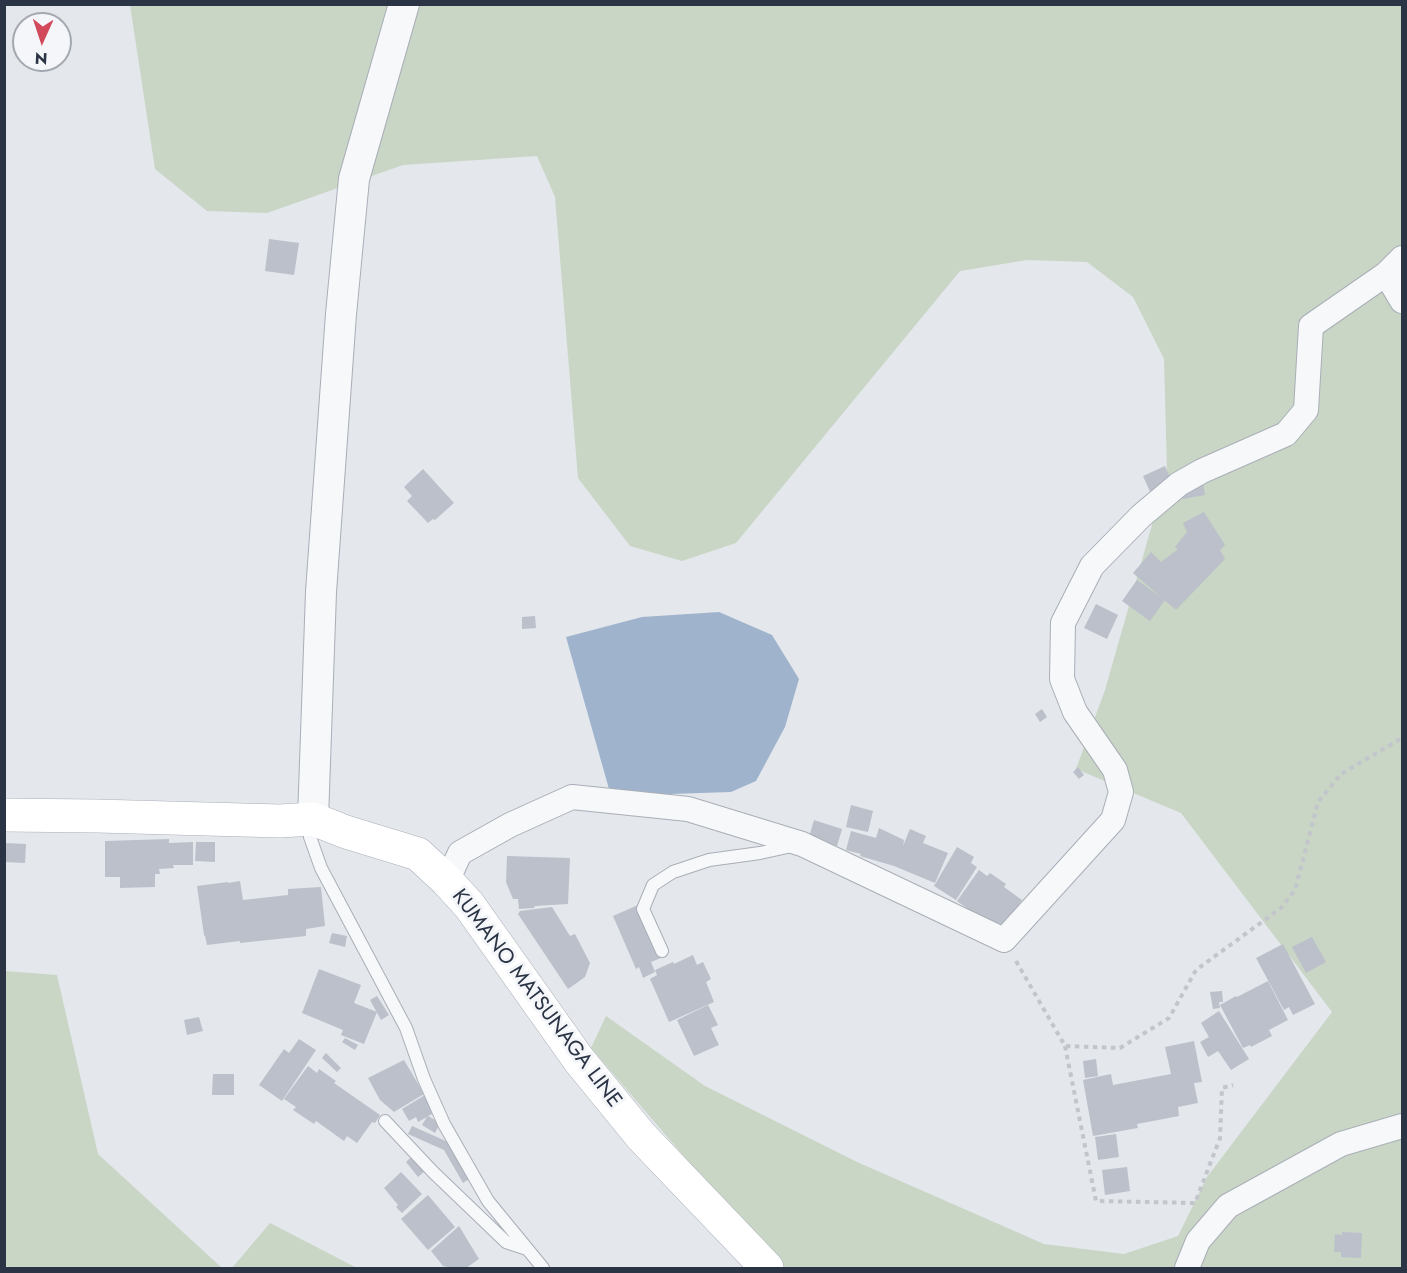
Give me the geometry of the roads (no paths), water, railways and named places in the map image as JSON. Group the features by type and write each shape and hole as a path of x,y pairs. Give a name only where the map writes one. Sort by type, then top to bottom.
{"main road":[{"name":"KUMANO MATSUNAGA LINE","path":"4,815 280,821 313,819 346,832 418,854 469,906 579,1060 641,1136 766,1269"}],"street":[{"path":"313,819 321,592 341,314 354,178 404,4"},
{"path":"447,881 460,853 510,825 572,797 688,808 802,844 1004,940 1113,820 1121,792 1115,770 1075,712 1062,679 1063,623 1092,567 1141,516 1179,484 1202,471 1286,434 1306,410 1311,326 1394,266 1402,301"},
{"path":"1187,1269 1198,1241 1228,1206 1341,1144 1402,1126"}],"lane":[{"path":"313,819 310,837 321,868 406,1028 424,1079 444,1124 488,1201 543,1269"},
{"path":"662,951 643,909 653,885 673,872 709,860 802,844"},
{"path":"385,1121 433,1172 506,1242 528,1250"}],"water":[{"path":"719,612 772,635 799,679 785,727 756,781 731,792 611,796 566,637 642,617"}]}
